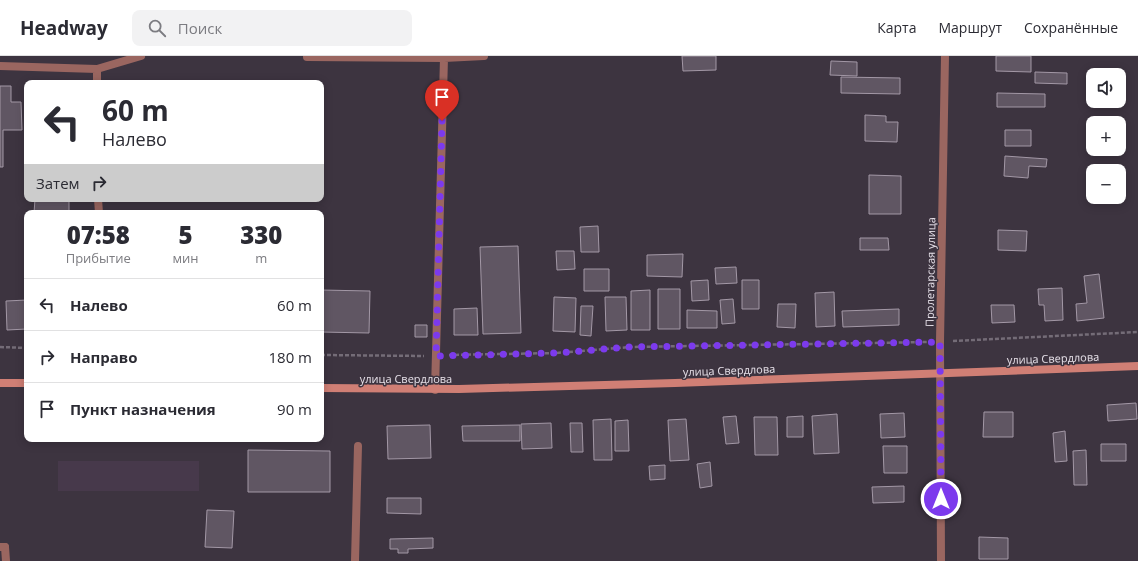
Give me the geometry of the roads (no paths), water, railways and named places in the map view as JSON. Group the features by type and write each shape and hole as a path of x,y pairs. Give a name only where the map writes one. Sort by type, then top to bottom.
{"street":[{"path":"0,66 97,69 140,56"},
{"path":"307,57 444,58 484,56"},
{"name":"Пролетарская улица","path":"941,561 940,342 945,56"},
{"path":"435,390 444,58"},
{"path":"97,69 97,80"},
{"name":"улица Свердлова","path":"324,388 435,390 1138,366"},
{"path":"0,383 24,383"},
{"path":"355,561 358,446"},
{"path":"3,547 6,561"}]}
